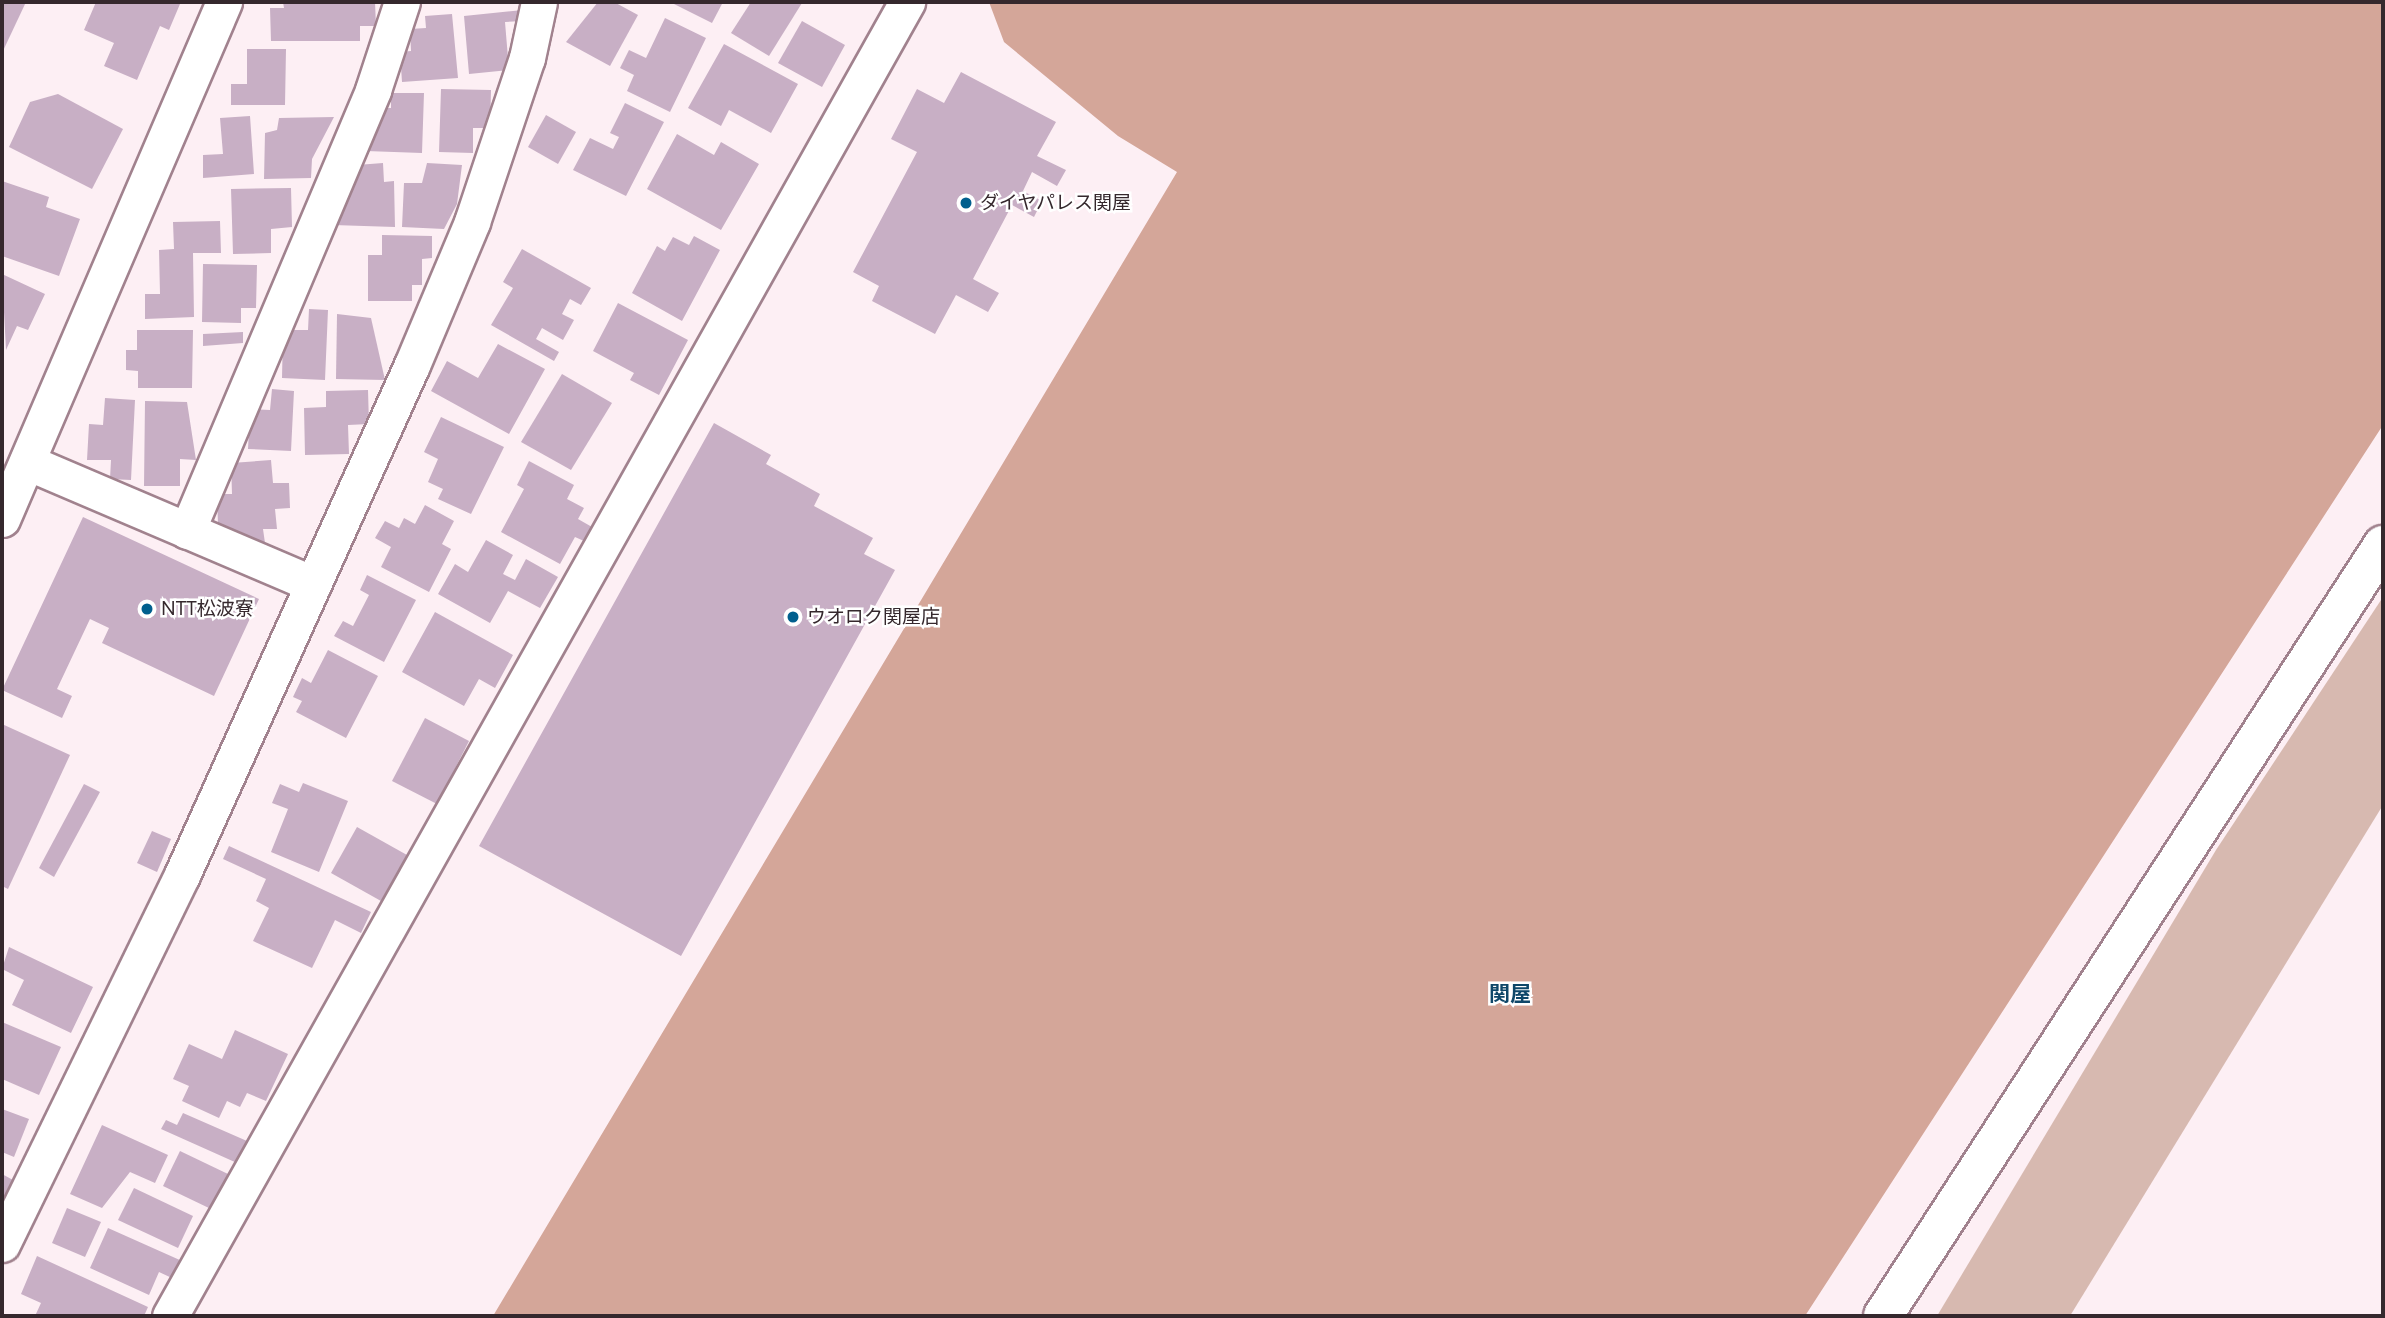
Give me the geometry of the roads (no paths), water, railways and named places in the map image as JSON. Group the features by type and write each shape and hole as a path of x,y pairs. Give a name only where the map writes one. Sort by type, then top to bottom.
{"street":[{"path":"2,519 224,2"},
{"path":"187,531 373,90 402,2"},
{"path":"2,1244 182,875 472,222 527,58 539,2"},
{"path":"170,1316 907,2"},
{"path":"27,462 313,584"},
{"path":"1883,1316 2383,545"}],"place":[{"name":"ダイヤパレス関屋","path":"966,203"},
{"name":"NTT松波寮","path":"147,609"},
{"name":"ウオロク関屋店","path":"793,617"}],"district":[{"name":"関屋","path":"1510,994"}]}
